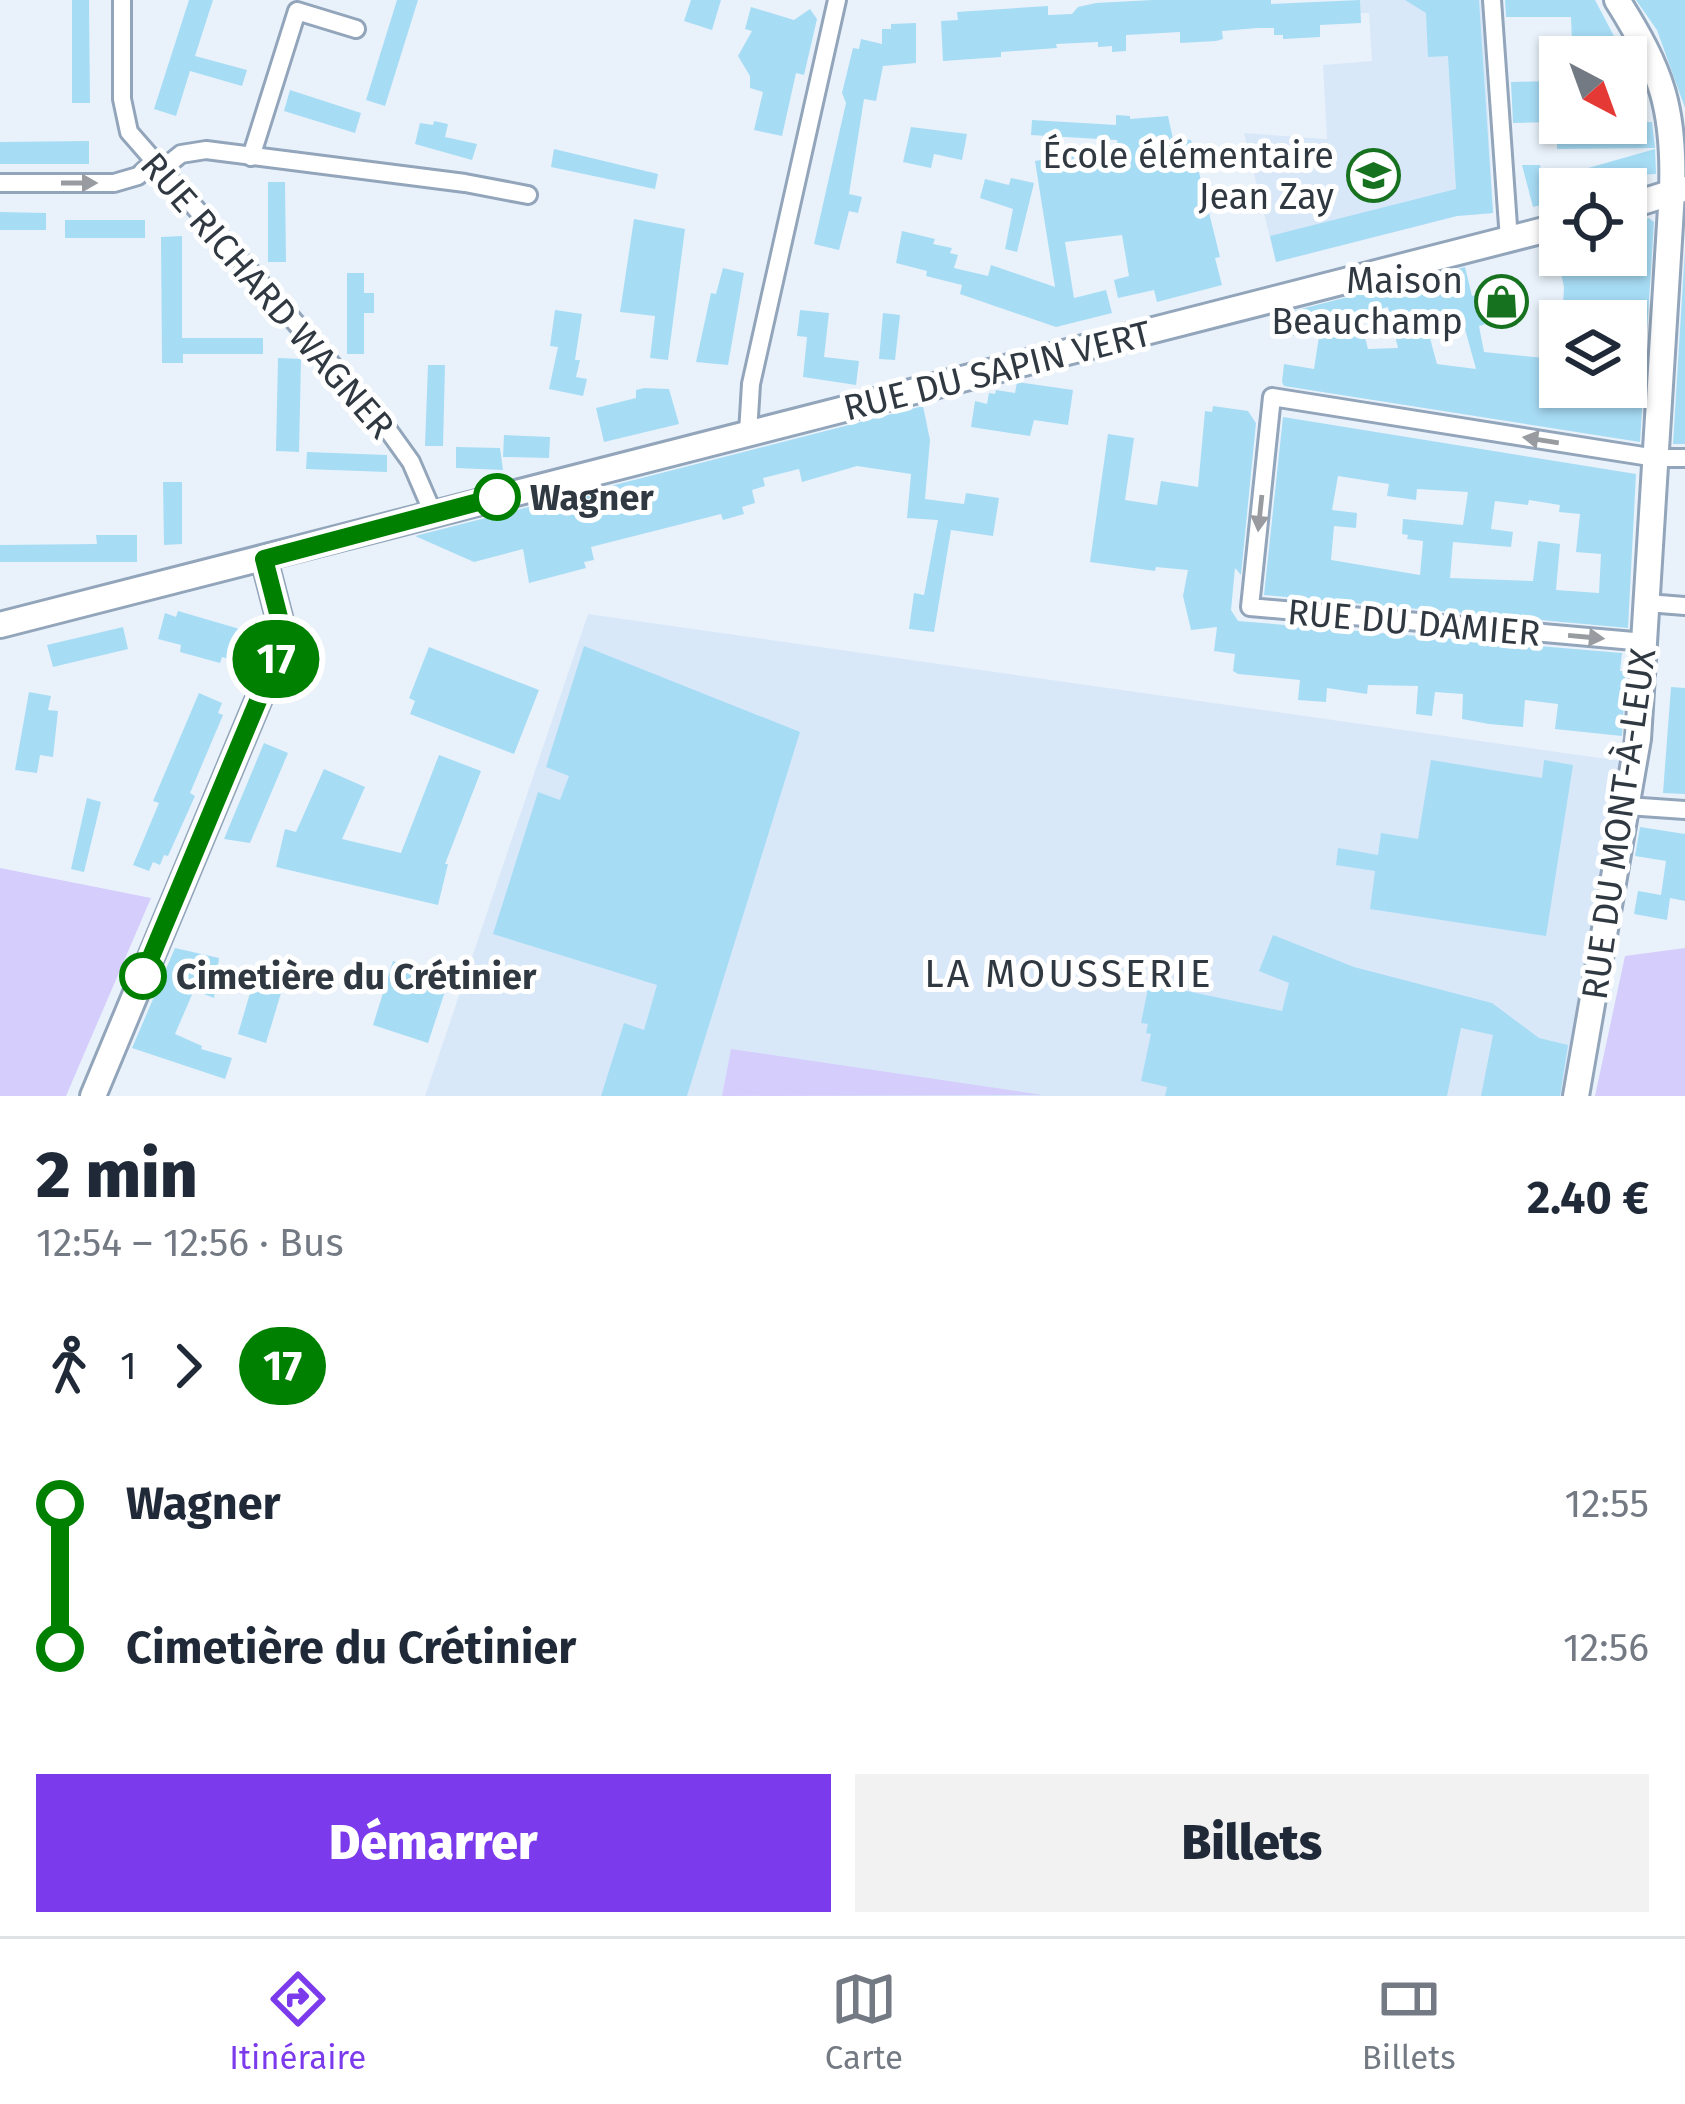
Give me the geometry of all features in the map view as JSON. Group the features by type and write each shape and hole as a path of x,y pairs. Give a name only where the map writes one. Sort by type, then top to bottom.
{"street":[{"name":"RUE RICHARD WAGNER","path":"122,0 124,116 133,139 383,423 411,463 433,514"},
{"path":"748,433 751,384 837,0"},
{"path":"1492,0 1509,240"},
{"name":"RUE DU MONT-À-LEUX","path":"1576,1096 1638,739 1678,190 1667,101 1649,55 1617,0"},
{"path":"251,157 297,11 356,29"},
{"path":"0,183 128,181 194,151 465,183 528,195"},
{"path":"1647,200 1678,190"},
{"name":"RUE DU SAPIN VERT","path":"0,625 1539,232"},
{"name":"RUE DU DAMIER","path":"1645,643 1250,607 1272,397 1656,458"},
{"path":"1656,458 1685,458"},
{"path":"93,1096 278,653 280,621 264,559"},
{"path":"1648,603 1685,605"},
{"path":"1627,806 1685,810"}],"shaded area":[{"name":"École élémentaire Jean Zay","path":"1360,0 1482,0 1493,213 1457,216 1276,262 1244,133 1327,139 1323,65 1372,61 1369,13 1360,13"},
{"path":"588,614 1628,762 1576,1096 425,1096"},
{"path":"0,868 151,898 66,1096 0,1096"},
{"path":"1685,948 1685,1096 1595,1096 1625,956"},
{"path":"731,1049 1043,1095 1044,1095 722,1096"}],"building":[{"path":"72,0 89,0 90,103 72,103"},
{"path":"189,0 213,0 195,56 247,70 242,86 190,71 176,116 154,109"},
{"path":"397,0 418,0 385,106 366,100"},
{"path":"691,0 721,0 712,30 684,21"},
{"path":"1271,0 1271,4 1360,0 1361,23 1320,25 1320,37 1283,39 1283,35 1274,35 1274,28 1222,31 1223,39 1216,41 1180,43 1180,32 1126,35 1126,51 1112,52 1112,46 1098,47 1098,42 1056,44 1057,48 1001,52 1001,57 943,61 941,21 958,20 957,12 1048,6 1048,15 1072,14 1078,7 1096,3"},
{"path":"1405,0 1479,0 1493,213 1457,216 1276,262 1270,236 1456,189 1448,56 1428,57 1426,13"},
{"path":"1505,0 1595,0 1614,36 1572,36 1571,17 1506,17"},
{"path":"1636,0 1685,0 1685,108 1657,30"},
{"path":"751,7 794,20 810,9 817,19 804,75 796,73 782,136 754,130 763,92 750,88 750,76 738,56 752,31 745,29"},
{"path":"916,23 916,63 883,66 876,101 864,99 849,194 862,197 858,213 849,211 839,250 814,244 846,103 842,93 853,48 859,49 861,39 882,44 882,29 891,29 891,24"},
{"path":"1539,81 1539,122 1513,123 1511,82"},
{"path":"290,90 361,113 355,133 284,111"},
{"path":"1116,115 1130,119 1168,116 1173,139 1191,140 1220,257 1215,258 1222,285 1157,302 1154,290 1118,298 1114,280 1129,276 1122,235 1065,242 1074,298 1106,290 1112,313 1056,327 960,294 962,285 896,263 902,231 952,248 950,253 958,255 954,268 988,276 991,265 1055,287 1035,161 1118,147 1117,140 1031,135 1032,120 1116,125"},
{"path":"434,121 448,124 445,137 477,144 472,160 415,144 420,123 433,125"},
{"path":"1647,122 1652,122 1655,148 1557,149 1557,144 1647,144"},
{"path":"911,127 967,134 962,160 934,154 931,168 903,162"},
{"path":"89,141 89,164 0,164 0,142"},
{"path":"554,149 658,174 655,189 551,167"},
{"path":"1655,149 1656,174 1647,174 1647,168 1588,168"},
{"path":"1522,165 1540,165 1539,205 1533,207"},
{"path":"1011,178 1034,183 1017,252 1005,249 1013,209 980,198 985,179 1009,185"},
{"path":"268,182 285,182 286,262 268,262"},
{"path":"0,212 46,213 46,230 0,230"},
{"path":"634,219 685,229 668,360 650,358 655,316 620,312"},
{"path":"1647,219 1654,222 1647,332 1647,300 1563,300 1562,276 1647,276"},
{"path":"65,220 145,220 145,238 65,238"},
{"path":"182,236 182,338 263,338 263,354 183,354 183,363 162,363 161,237"},
{"path":"1685,249 1685,444 1673,444"},
{"path":"1465,267 1472,296 1524,285 1529,304 1513,308 1515,316 1479,326 1484,352 1539,358 1539,408 1642,408 1640,442 1284,386 1282,382 1284,364 1314,369 1320,330 1300,337 1287,335 1293,311","holes":["1388,307 1398,348 1368,349 1359,314","1463,322 1476,369 1437,364 1428,331"]},
{"path":"723,268 744,273 728,365 696,362 711,293 716,294"},
{"path":"347,273 364,273 364,293 374,293 374,313 364,313 364,354 347,354"},
{"path":"555,310 582,314 575,360 580,360 576,377 587,379 583,396 549,389 558,347 550,346"},
{"path":"800,310 829,313 824,357 859,361 856,385 803,377 807,337 797,336"},
{"path":"883,313 900,315 895,360 879,359"},
{"path":"278,358 301,359 299,452 276,451"},
{"path":"428,365 445,365 443,446 425,446"},
{"path":"1017,382 1073,390 1068,425 1034,420 1030,436 971,427 975,401 987,404 989,393 996,390 1015,393"},
{"path":"669,389 679,424 604,442 596,408 636,398 636,390"},
{"path":"923,406 930,440 925,499 964,504 966,493 999,498 993,536 951,530 934,632 909,629 914,593 924,595 938,520 907,518 911,474 857,466 802,482 799,469 763,478 765,486 752,490 755,503 742,507 744,514 723,520 721,514 591,547 594,560 584,562 586,568 529,583 523,549 474,562 415,536"},
{"path":"1213,406 1248,411 1256,423 1241,575 1235,568 1231,610 1238,621 1622,653 1620,671 1626,671 1622,736 1555,729 1558,704 1525,700 1523,727 1462,719 1463,694 1435,692 1432,716 1416,714 1418,686 1368,685 1367,694 1327,688 1326,702 1298,700 1300,680 1238,674 1233,671 1235,654 1214,651 1217,627 1191,630 1183,596 1188,570 1156,567 1155,571 1090,562 1108,434 1134,438 1125,500 1157,505 1161,481 1198,487 1205,411 1212,412"},
{"path":"1283,417 1636,474 1628,628 1264,595","holes":["1338,476 1389,484 1387,496 1416,500 1417,489 1468,492 1463,525 1403,519 1402,534 1423,541 1420,575 1331,560 1334,526 1356,528 1357,513 1332,510","1529,500 1560,505 1559,512 1580,514 1576,552 1601,554 1599,593 1556,590 1560,544 1538,541 1533,581 1450,578 1453,542 1511,547 1513,532 1491,529 1495,501 1528,505"]},
{"path":"504,435 550,437 549,458 503,457"},
{"path":"456,447 500,448 503,470 456,468"},
{"path":"307,452 387,455 387,472 306,469"},
{"path":"163,482 182,482 182,544 164,545"},
{"path":"96,535 137,535 137,562 0,562 0,545 97,544"},
{"path":"178,611 243,630 242,636 252,639 245,664 180,652 181,645 158,639 165,613 176,617"},
{"path":"123,627 128,649 53,667 47,645"},
{"path":"584,646 800,732 687,1096 601,1096 624,1023 644,1030 657,985 493,934 538,792 560,800 569,776 546,767"},
{"path":"429,647 539,690 514,754 410,714 415,701 409,698"},
{"path":"1671,687 1685,688 1685,794 1663,793"},
{"path":"29,692 51,696 48,710 58,711 53,757 40,755 37,773 15,770"},
{"path":"199,693 222,703 218,713 223,715 168,856 164,855 160,865 153,862 149,871 133,865 159,803 153,801"},
{"path":"264,743 288,753 250,843 224,839"},
{"path":"439,755 481,771 445,864 438,905 276,867 285,829 296,832 324,769 365,787 342,839 401,853"},
{"path":"1431,760 1542,778 1544,760 1573,765 1546,936 1370,909 1375,871 1336,865 1338,848 1378,855 1381,833 1418,839"},
{"path":"87,798 101,802 84,872 71,869"},
{"path":"1640,827 1685,834 1685,901 1670,898 1667,920 1634,914 1638,891 1661,895 1666,861 1635,856"},
{"path":"1273,935 1354,967 1492,1003 1539,1038 1568,1045 1560,1096 1481,1096 1493,1035 1461,1028 1447,1096 1165,1096 1167,1087 1141,1081 1151,1034 1146,1033 1148,1024 1141,1023 1149,983 1282,1011 1289,983 1259,971"},
{"path":"175,948 219,958 214,998 194,990 175,1034 201,1049 232,1058 225,1079 132,1048"},
{"path":"393,961 449,979 428,1043 373,1025"},
{"path":"257,969 287,973 266,1043 238,1034"}],"bus line":[{"name":"17","path":"143,976 278,653 280,621 264,559 497,497"}],"place":[{"name":"École élémentaire Jean Zay","path":"1373,176"},
{"name":"Maison Beauchamp","path":"1502,301"},
{"name":"Wagner","path":"497,497"},
{"name":"Cimetière du Crétinier","path":"143,976"}],"district":[{"name":"LA MOUSSERIE","path":"1069,973"}]}
